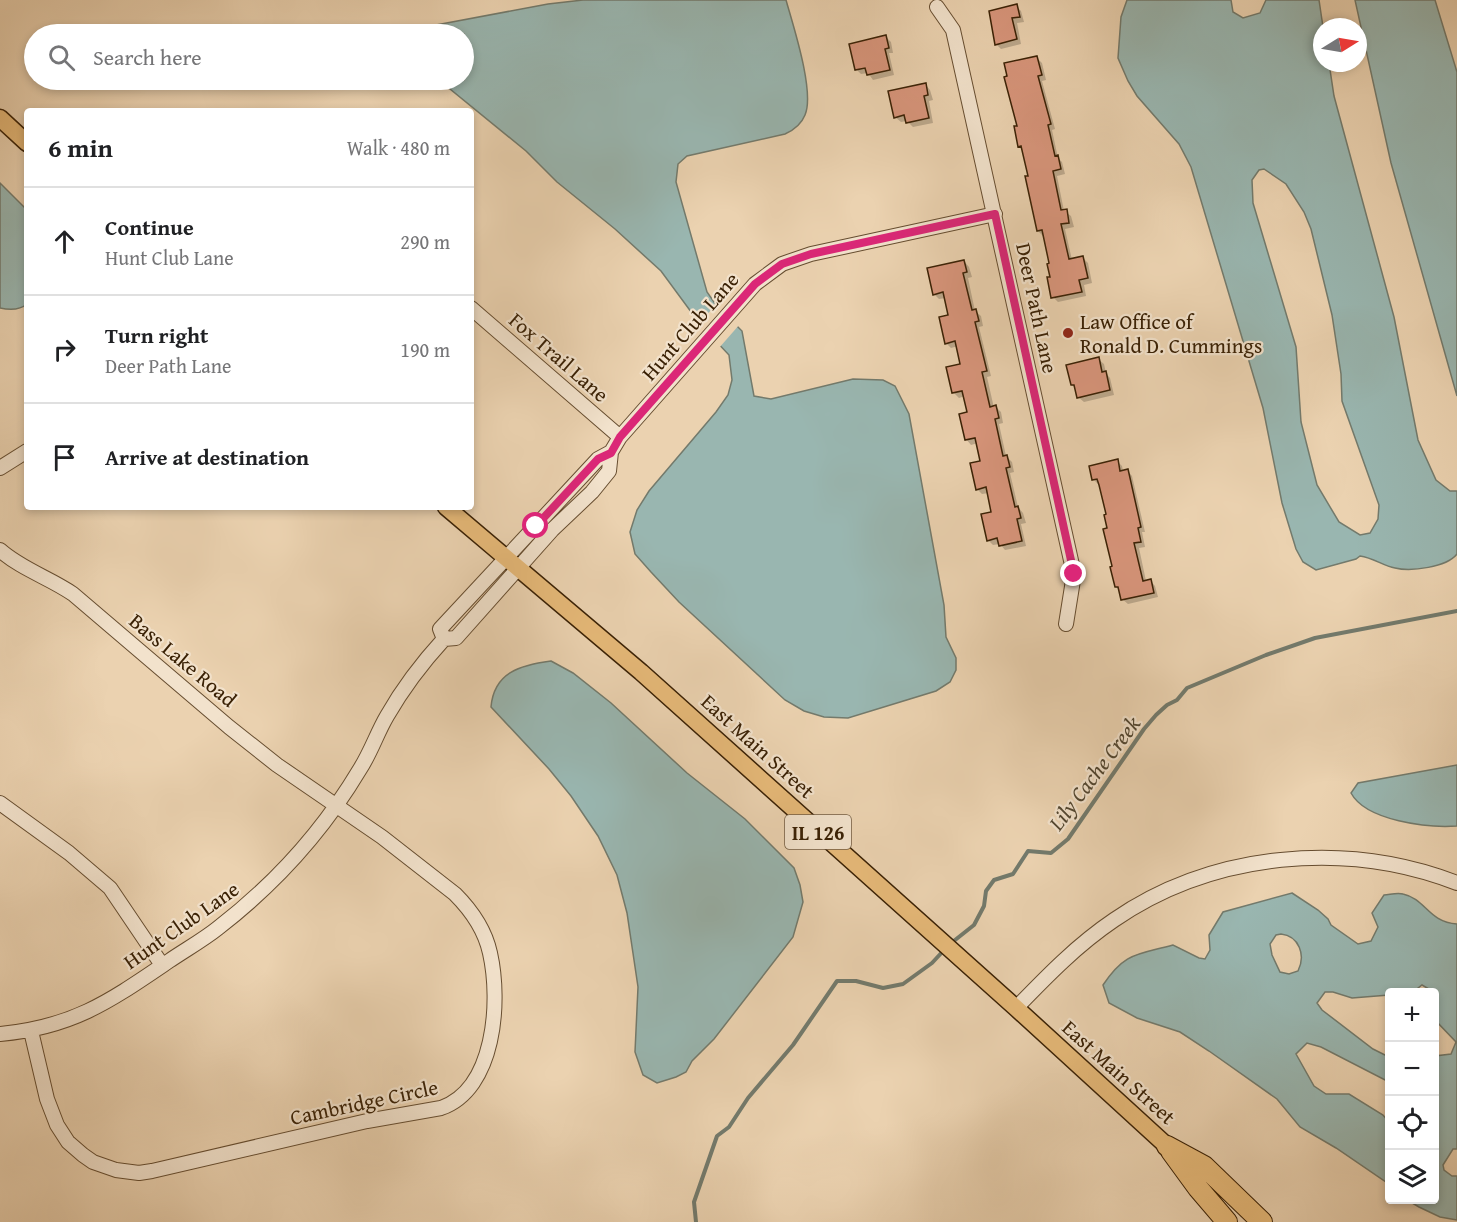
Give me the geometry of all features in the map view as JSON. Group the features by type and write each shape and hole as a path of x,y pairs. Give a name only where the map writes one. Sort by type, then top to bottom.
{"highway":[{"path":"1167,1146 1227,1222"},
{"path":"1167,1146 1204,1166 1262,1222"}],"main road":[{"path":"0,118 24,140"},
{"name":"East Main Street","path":"450,510 641,672 1167,1146"}],"street":[{"name":"Deer Path Lane","path":"937,7 953,30 1074,574 1066,624"},
{"name":"Hunt Club Lane","path":"0,1034 31,1031 62,1023 93,1010 216,930 258,896 304,849 336,805 361,769 387,716 415,672 444,639 456,638 552,530 592,492 609,471 611,453 620,437 737,303 766,274 797,258 995,214"},
{"name":"Fox Trail Lane","path":"474,311 620,437"},
{"path":"0,468 24,453"},
{"name":"Hunt Club Lane","path":"444,639 440,629 598,459 611,453"},
{"name":"Bass Lake Road","path":"0,550 18,563 59,584 73,594 277,765 336,805"},
{"path":"0,803 69,853 110,888 162,965"},
{"name":"Cambridge Circle","path":"31,1031 47,1098 62,1134 93,1162 128,1172 152,1171 367,1121 441,1108 459,1099 476,1082 482,1068 494,1016 493,972 490,952 483,932 465,904 455,894 382,837 336,805"},
{"path":"1016,1008 1063,959 1115,919 1172,888 1221,871 1300,858 1329,857 1382,862 1457,883"}],"water":[{"path":"583,0 786,0 805,75 807,104 803,119 797,127 785,134 687,156 678,164 676,182 707,292 716,305 742,331 754,396 771,399 853,379 883,380 895,386 909,414 944,605 946,637 956,658 956,670 950,682 936,691 848,718 824,717 804,711 785,700 679,602 635,554 630,532 637,510 649,491 728,395 732,380 729,355 700,324 661,271 615,229 557,182 526,151 451,90 474,90 474,24 441,24 548,4"},
{"path":"1127,0 1231,0 1233,12 1243,18 1260,13 1266,0 1319,0 1322,18 1313,18 1313,72 1330,72 1334,96 1394,317 1418,440 1436,480 1450,491 1457,491 1457,554 1452,558 1437,565 1410,569 1391,567 1360,556 1316,570 1303,562 1296,549 1282,503 1263,408 1191,167 1179,144 1137,96 1118,58 1121,17","holes":["1264,169 1286,184 1304,212 1311,229 1332,315 1341,374 1342,401 1379,505 1378,519 1370,533 1360,535 1339,522 1317,485 1301,422 1296,347 1253,203 1252,180 1259,170"]},
{"path":"1355,0 1435,0 1457,72 1457,396 1391,163 1367,54 1367,18 1359,18"},
{"path":"0,183 24,207 24,306 14,309 0,308"},
{"path":"551,661 573,673 611,703 687,773 745,819 794,868 800,885 803,902 793,937 714,1039 692,1061 686,1072 657,1083 643,1075 635,1052 638,987 627,913 617,875 598,836 571,796 491,707 493,695 503,678 520,668"},
{"path":"1457,765 1457,826 1430,826 1399,821 1370,810 1359,803 1351,793 1358,783"},
{"path":"1292,893 1318,910 1331,925 1358,944 1371,941 1378,927 1372,913 1384,895 1398,893 1411,897 1433,915 1457,924 1457,1149 1453,1149 1443,1165 1444,1170 1452,1176 1457,1176 1457,1220 1440,1217 1414,1204 1439,1204 1439,1056 1451,1054 1456,1042 1439,1024 1439,988 1427,988 1422,985 1418,988 1385,988 1385,995 1352,998 1325,992 1317,1003 1322,1010 1373,1049 1385,1055 1385,1080 1321,1047 1307,1043 1296,1054 1314,1086 1326,1094 1349,1094 1385,1117 1385,1181 1300,1127 1277,1099 1180,1032 1137,1018 1109,1003 1103,985 1125,960 1141,953 1173,945 1205,959 1210,950 1209,935 1223,912","holes":["1281,934 1292,938 1299,947 1301,959 1298,971 1289,974 1280,972 1272,955 1270,944 1276,935"]}],"pier":[{"path":"718,302 740,324 719,348 698,325"}],"building":[{"path":"1017,4 1020,17 1012,18 1017,39 995,45 989,11"},
{"path":"886,35 889,48 885,49 890,70 867,75 865,68 855,70 849,44"},
{"path":"1037,56 1042,75 1038,76 1051,124 1048,125 1055,156 1058,155 1061,169 1053,171 1061,210 1067,209 1069,223 1061,224 1069,259 1083,256 1088,278 1079,280 1082,292 1051,298 1047,277 1050,277 1047,264 1049,263 1042,230 1037,231 1025,176 1028,176 1021,146 1018,147 1014,126 1017,126 1004,77 1007,76 1004,63"},
{"path":"926,83 928,95 924,96 929,118 906,123 904,115 894,118 888,91"},
{"path":"964,260 967,272 963,273 972,310 976,309 979,321 975,322 987,371 982,372 990,407 996,405 999,418 995,419 1003,456 1007,455 1010,467 1006,468 1015,507 1018,506 1021,518 1017,519 1022,541 999,546 997,538 987,541 981,514 991,512 986,487 976,490 970,463 980,461 975,438 965,440 959,414 967,412 962,391 952,393 946,367 960,364 955,341 945,344 939,317 948,315 943,292 933,295 927,268"},
{"path":"1099,357 1102,372 1106,371 1110,390 1077,398 1066,365"},
{"path":"1118,459 1120,471 1128,469 1141,527 1138,528 1141,542 1134,543 1143,581 1151,579 1154,593 1121,600 1118,587 1115,587 1103,529 1107,528 1104,515 1106,514 1097,479 1092,480 1089,466"}],"waterway":[{"name":"Lily Cache Creek","path":"950,944 974,925 984,906 986,891 994,880 1013,874 1028,851 1051,853 1068,839 1144,729 1156,715 1177,700 1187,688 1266,655 1315,638 1457,611"},
{"name":"Lily Cache Creek","path":"696,1222 694,1202 717,1136 729,1127 748,1098 793,1045 837,981 856,981 883,988 903,984 932,963 945,949"}],"place":[{"name":"Law Office of Ronald D. Cummings","path":"1068,333"}],"route":[{"path":"536,526 598,459 611,453 620,437 742,297 766,274 782,264 811,254 995,214 1074,574"}]}
